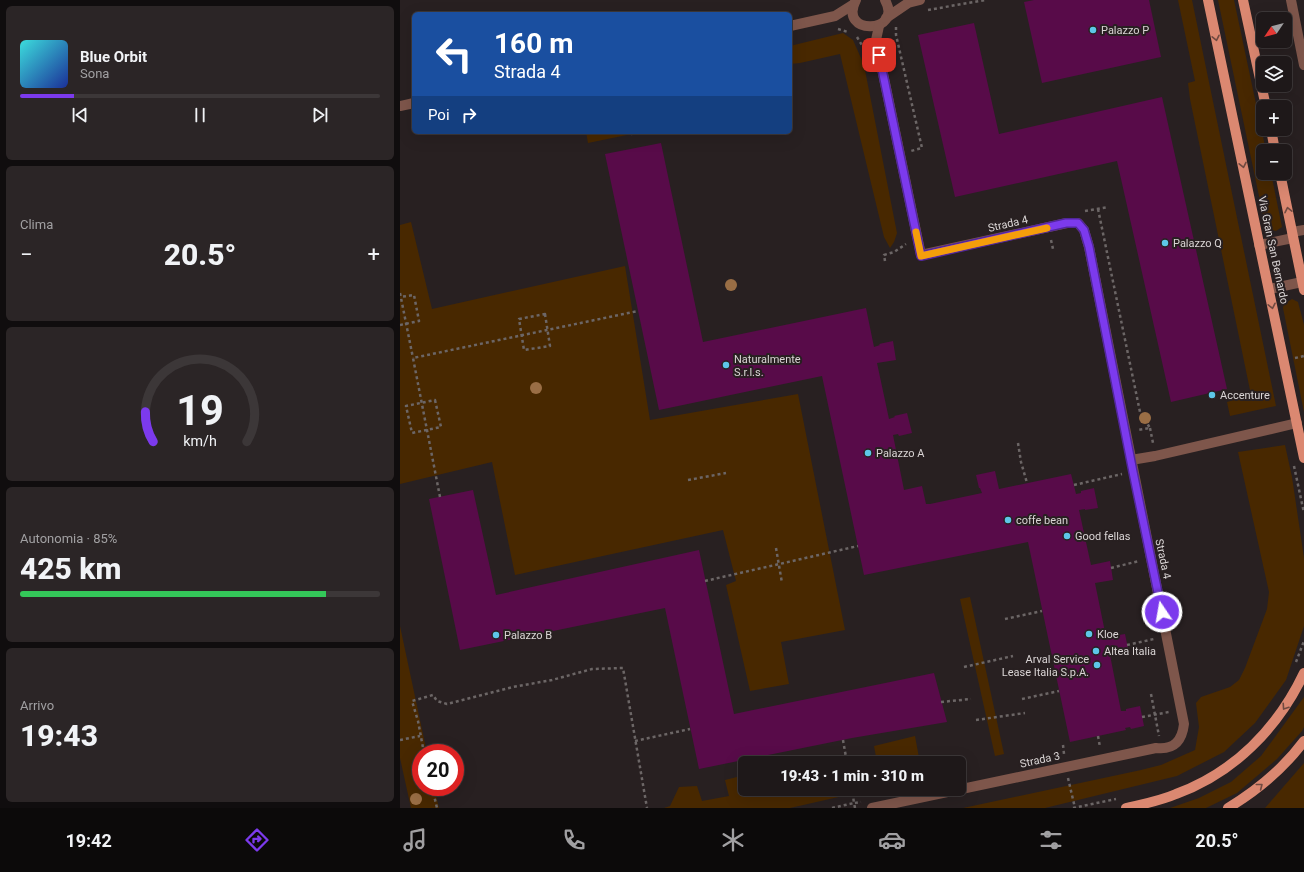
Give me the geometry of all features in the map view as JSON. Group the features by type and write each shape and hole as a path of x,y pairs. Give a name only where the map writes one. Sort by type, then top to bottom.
{"main road":[{"name":"Via Gran San Bernardo","path":"1208,0 1304,458"},
{"path":"1243,0 1264,100"},
{"name":"Via Gran San Bernardo","path":"1281,180 1303,286"},
{"path":"1126,808 1175,795 1196,786 1231,764 1264,734 1279,716 1295,692 1304,673"},
{"path":"1228,808 1246,797 1266,781 1285,763 1304,741"}],"lane":[{"path":"885,0 888,7 886,18"},
{"path":"896,0 908,3"},
{"path":"835,16 857,22 868,27 878,26 886,18 908,3 920,0"},
{"path":"1291,0 1304,65"},
{"path":"792,26 835,16 855,2"},
{"path":"855,2 853,10 857,22"},
{"name":"Strada 4","path":"876,40 878,26"},
{"name":"Strada 4","path":"868,27 876,40 921,256 1066,223 1078,223 1084,230 1089,247 1130,460 1182,709"},
{"path":"400,106 412,103"},
{"path":"1259,245 1293,235 1304,230"},
{"path":"1269,289 1303,286"},
{"path":"1130,460 1155,456 1297,424"},
{"name":"Strada 3","path":"872,808 1156,748 1165,749 1177,743 1183,734 1184,724 1182,709"}],"path":[{"path":"925,11 985,0"},
{"path":"897,25 896,35 922,148 909,151"},
{"path":"837,28 849,33"},
{"path":"855,35 864,49"},
{"path":"1098,209 1140,412 1150,428 1152,437"},
{"path":"885,261 884,255 906,245 904,237"},
{"path":"400,293 440,497"},
{"path":"400,297 414,295 419,321 400,324"},
{"path":"413,358 638,311"},
{"path":"545,314 550,346 524,350 521,335 519,319 545,314"},
{"path":"435,400 440,427 427,430 412,432 406,406 435,400"},
{"path":"1125,433 1150,428"},
{"path":"1018,443 1021,462 1027,483"},
{"path":"1293,460 1304,513"},
{"path":"688,480 726,472"},
{"path":"1074,485 1133,472"},
{"path":"705,581 858,546"},
{"path":"776,548 782,583"},
{"path":"1111,568 1151,558"},
{"path":"1005,619 1042,611"},
{"path":"1127,645 1167,636"},
{"path":"1295,667 1304,640"},
{"path":"964,667 1013,656"},
{"path":"422,744 418,721 412,701 425,696 433,695 437,701 447,704 513,687 552,680 592,669 623,668 647,808"},
{"path":"1022,699 1059,691"},
{"path":"941,702 971,699"},
{"path":"1142,718 1182,709"},
{"path":"976,720 1024,713"},
{"path":"635,741 690,729"},
{"path":"400,740 420,736"},
{"path":"1098,736 1101,749"},
{"path":"843,740 846,756"},
{"path":"434,796 437,808"},
{"path":"832,808 854,804 853,796"},
{"path":"1074,808 1119,798"}],"shaded area":[{"path":"1178,0 1192,0 1276,406 1230,416 1227,402 1251,395 1190,99 1188,83 1195,81"},
{"path":"1218,0 1234,0 1256,104 1256,136 1263,136 1265,144 1256,144 1256,180 1272,180 1282,227 1276,231 1268,229 1264,220"},
{"path":"843,33 853,40 864,65 897,233 890,248 884,237 840,54 792,64 792,46"},
{"path":"586,134 627,135 588,143"},
{"path":"411,222 432,309 625,266 650,420 798,394 845,630 781,642 789,684 750,691 726,585 736,581 723,530 515,575 492,462 400,484 400,225"},
{"path":"1292,299 1298,302 1304,325 1304,412 1283,308 1284,304"},
{"path":"1285,445 1292,477 1304,558 1304,626 1286,680 1255,723 1224,752 1177,776 1045,808 963,808 1161,765 1195,750 1199,727 1196,703 1201,697 1230,687 1239,680 1267,609 1269,592 1238,452"},
{"path":"970,597 1004,754 995,756 960,599"},
{"path":"400,626 425,744 412,744 412,796 436,796 439,808 411,808 400,758"},
{"path":"1304,697 1304,727 1302,731 1277,759 1237,793 1206,808 1170,808 1199,798 1231,782 1261,756"},
{"path":"915,736 919,756 876,756 874,746"},
{"path":"1304,763 1304,808 1265,808"},
{"path":"738,777 738,796 843,796 790,808 664,808 670,806 679,787 697,786 702,801 729,796 725,780"}],"building":[{"name":"Palazzo P","path":"1034,0 1149,0 1161,57 1042,83 1024,2"},
{"name":"Palazzo Q","path":"974,23 999,134 1162,97 1227,389 1171,402 1117,161 955,197 918,35"},
{"name":"Palazzo A","path":"661,143 703,342 866,308 874,347 880,345 879,344 893,341 896,360 877,363 889,419 895,417 894,416 907,413 912,433 899,436 898,434 893,435 904,490 922,486 926,504 930,504 982,493 979,488 976,475 995,471 999,489 1071,474 1076,494 1081,493 1081,491 1094,488 1098,508 1079,510 1091,565 1110,561 1113,580 1095,583 1106,637 1125,634 1129,653 1110,655 1121,711 1126,711 1126,709 1140,706 1144,726 1131,729 1130,727 1125,728 1126,730 1070,742 1028,542 864,575 822,376 659,410 605,154"},
{"name":"Palazzo B","path":"473,490 496,595 699,550 734,714 934,673 947,722 852,738 763,756 738,756 738,761 699,769 665,608 460,650 429,499"}],"slow traffic":[{"path":"916,232 921,256 1047,228"}],"place":[{"name":"Palazzo P","path":"1093,30"},
{"name":"Palazzo Q","path":"1165,243"},
{"name":"Naturalmente S.r.l.s.","path":"726,365"},
{"name":"Accenture","path":"1212,395"},
{"name":"Palazzo A","path":"868,453"},
{"name":"coffe bean","path":"1008,520"},
{"name":"Good fellas","path":"1067,536"},
{"name":"Kloe","path":"1089,634"},
{"name":"Palazzo B","path":"496,635"},
{"name":"Altea Italia","path":"1096,651"},
{"name":"Arval Service Lease Italia S.p.A.","path":"1097,665"}],"route":[{"path":"879,55 921,256 1066,223 1078,223 1084,230 1089,247 1162,612"}]}
